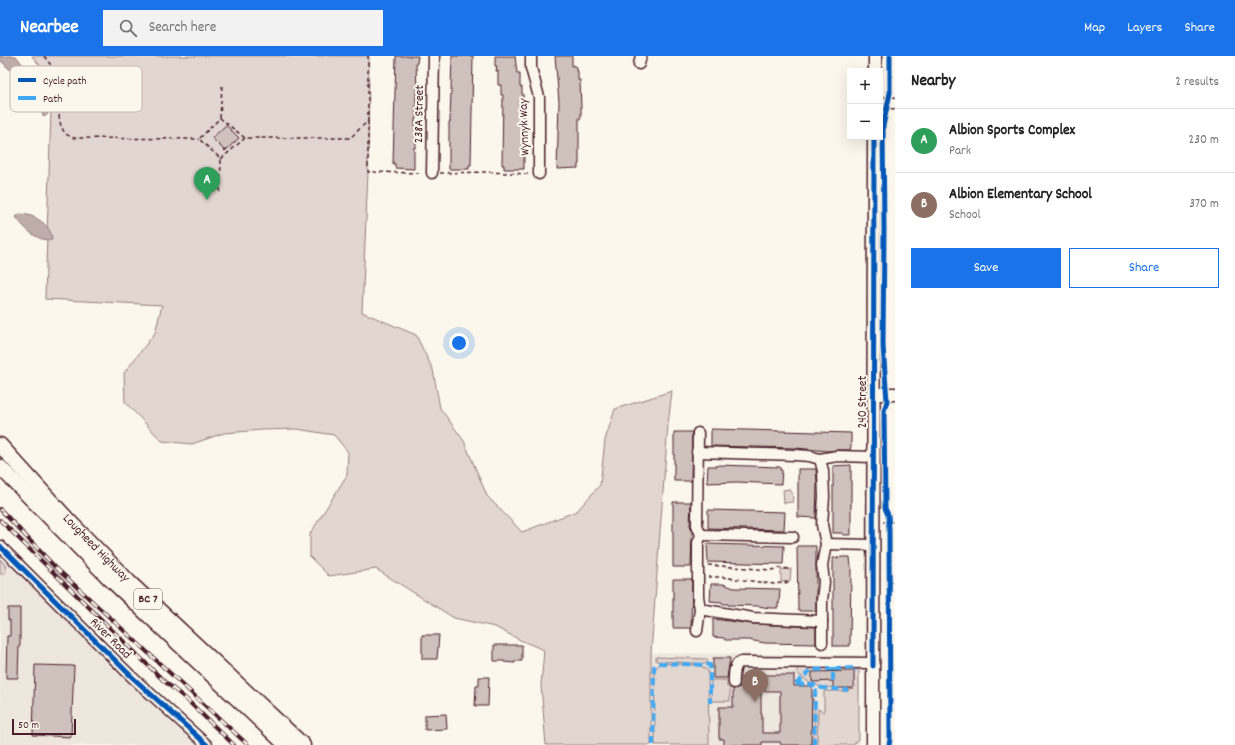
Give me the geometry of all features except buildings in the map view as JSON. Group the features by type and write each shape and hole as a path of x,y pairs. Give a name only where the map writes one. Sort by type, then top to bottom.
{"highway":[{"name":"Lougheed Highway","path":"0,445 69,521 129,582 303,745"},
{"name":"Lougheed Highway","path":"0,467 111,580 286,745"}],"main road":[{"path":"875,56 875,68"},
{"name":"240 Street","path":"873,745 874,140"},
{"path":"874,394 895,394"}],"street":[{"name":"238A Street","path":"432,173 434,56"},
{"name":"Wynnyk Way","path":"531,56 531,68 539,97 539,174"},
{"path":"883,103 895,104"},
{"path":"697,631 700,609 698,596 698,543 701,535 697,526 698,433"},
{"path":"697,452 796,455 820,459 837,456 874,457"},
{"path":"820,459 823,471 824,497 822,526 826,544 822,565 824,582 822,643"},
{"path":"701,535 793,537"},
{"path":"826,544 874,545"},
{"name":"River Road","path":"0,546 132,677 207,745"},
{"path":"700,609 753,618 822,621"},
{"path":"734,683 735,667 737,663 740,662 874,663"}],"path":[{"path":"44,56 52,66"},
{"path":"368,56 368,172 416,173"},
{"path":"199,139 220,118 222,86"},
{"path":"60,112 62,124 66,133 74,138 199,139 221,159"},
{"path":"220,118 245,138 350,138 368,121"},
{"path":"220,192 221,159 245,138"},
{"path":"447,173 523,174"},
{"path":"888,515 889,529"},
{"path":"707,565 771,570 780,568 792,569"},
{"path":"703,577 722,577 774,584 791,582"}],"shaded area":[{"path":"0,56 16,56 24,66 10,66 10,70 0,60"},
{"path":"32,56 369,56 368,172 362,312 416,335 433,370 440,408 464,441 487,496 522,532 577,511 600,485 605,440 615,409 672,391 668,425 651,653 651,745 546,745 541,685 544,650 495,627 454,618 376,569 329,576 310,557 310,534 347,475 348,452 334,435 297,429 262,430 224,433 192,444 162,441 125,402 124,373 155,333 162,305 45,299 51,112 142,112 142,66 40,66"},
{"path":"48,112 48,114 44,117 42,113"},
{"path":"20,214 36,218 46,225 52,240 41,239 31,233 16,217"},
{"path":"790,489 790,492 792,492 793,502 784,503 783,490"},
{"path":"0,546 207,745 0,745"},
{"path":"0,559 5,565 6,571 4,574 0,574"},
{"path":"781,569 791,570 790,581 781,582"},
{"path":"651,653 860,655 859,745 651,745"},
{"path":"656,657 707,659 708,664 656,661"},
{"path":"660,663 696,665 703,667 708,671 709,745 655,745 654,670"},
{"path":"797,667 859,667 859,737 853,745 817,745 818,709 823,712 824,710 824,691 848,691 850,688 820,687 815,684 811,684 797,673"},
{"path":"711,680 727,680 727,687 730,687 730,701 711,701"},
{"path":"812,697 815,706 815,728 812,745 810,745"}],"railway":[{"path":"0,509 55,567 248,745"},
{"path":"0,520 164,681 186,699 234,745"}],"marked path":[{"path":"653,745 654,667 658,663 710,665 710,703"},
{"path":"831,679 833,679 833,669 855,668 855,671"},
{"path":"796,684 811,670 833,669"},
{"path":"796,684 848,690"},
{"path":"814,745 815,694 817,686"}],"cycle path":[{"path":"889,745 889,529 888,515 885,508 884,411 887,401 883,346 883,126 890,93 890,56"},
{"path":"873,666 874,140"},
{"path":"0,546 132,677 207,745"}],"place":[{"name":"Albion Sports Complex","path":"207,200"},
{"name":"Albion Elementary School","path":"755,702"}]}
